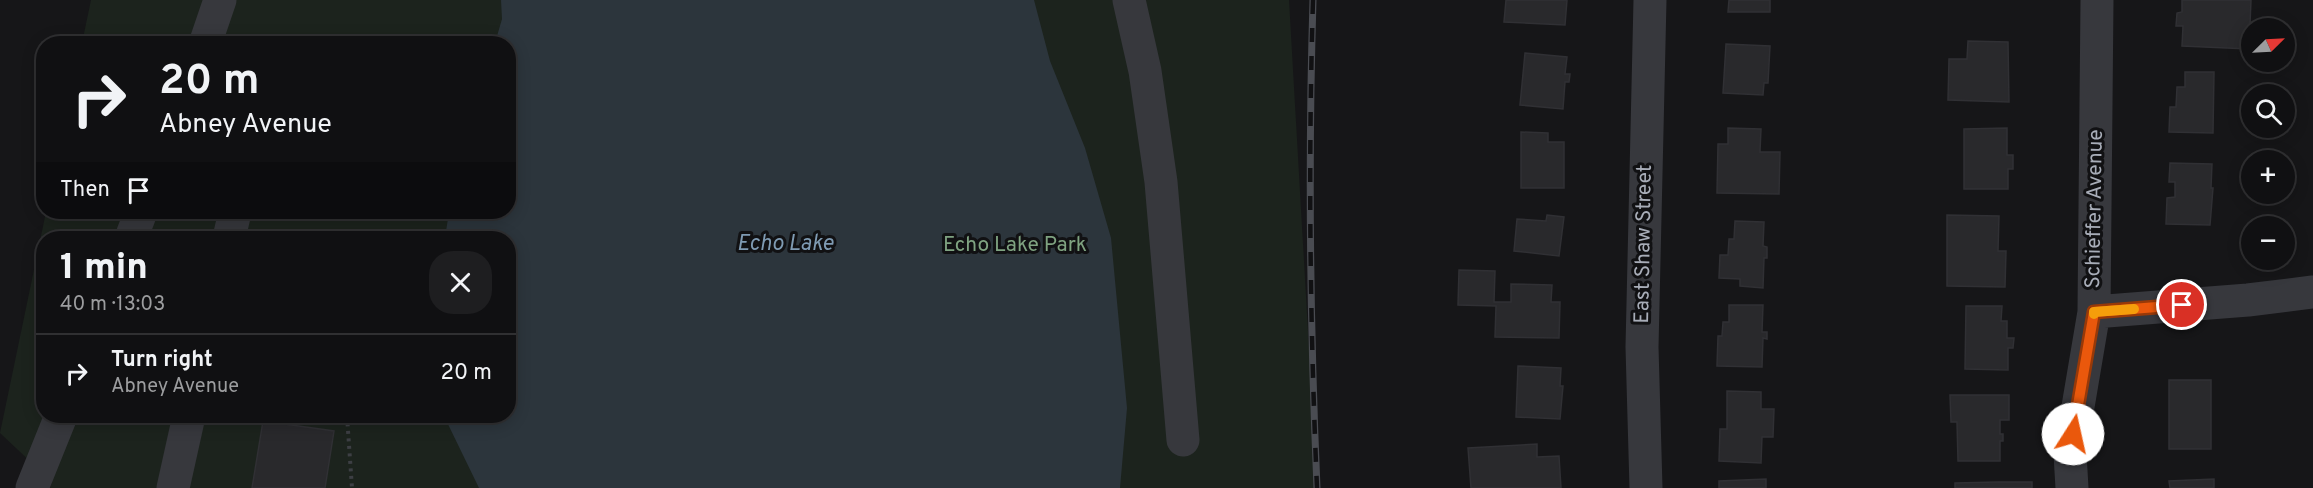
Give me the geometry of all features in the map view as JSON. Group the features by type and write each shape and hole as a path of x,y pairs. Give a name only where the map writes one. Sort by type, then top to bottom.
{"street":[{"path":"208,36 220,0"},
{"path":"1129,0 1145,71 1161,182 1183,440"},
{"name":"East Shaw Street","path":"1646,488 1642,347 1650,0"},
{"name":"Schieffer Avenue","path":"2072,488 2070,454 2094,312 2097,0"},
{"path":"2094,312 2248,300 2313,292"},
{"path":"32,488 57,423"},
{"path":"173,488 187,423"}],"path":[{"path":"347,423 352,488"}],"green space":[{"name":"Echo Lake","path":"91,0 1289,0 1317,488 50,488 52,482 0,433 36,260 36,423 516,423 516,231 42,231 45,219 516,219 516,36 83,36"}],"water":[{"name":"Echo Lake","path":"501,0 1034,0 1050,61 1085,148 1111,238 1127,408 1120,488 479,488 447,423 516,423 516,231 446,231 448,219 516,219 516,36 497,36 502,19"}],"building":[{"path":"1506,0 1567,0 1565,25 1504,22"},
{"path":"1729,0 1770,0 1770,12 1728,12"},
{"path":"2182,0 2251,0 2250,18 2241,18 2241,49 2182,46 2183,26 2176,26 2177,13 2182,12"},
{"path":"1968,41 2008,42 2009,102 1948,100 1949,59 1967,59"},
{"path":"1726,44 1770,46 1768,83 1764,83 1763,95 1723,93"},
{"path":"1525,53 1567,57 1565,74 1570,74 1569,82 1565,82 1563,109 1520,105"},
{"path":"2185,72 2214,72 2213,133 2169,132 2170,107 2176,107 2177,87 2185,87"},
{"path":"1728,128 1761,129 1760,152 1780,152 1779,194 1717,193 1718,144 1728,144"},
{"path":"2007,128 2007,155 2013,155 2013,169 2008,169 2008,189 1964,189 1964,129"},
{"path":"1521,132 1548,133 1548,142 1564,142 1564,188 1521,188"},
{"path":"2170,163 2212,164 2210,225 2166,224 2167,198 2175,197 2175,182 2169,182"},
{"path":"1547,215 1564,217 1559,256 1514,251 1517,219 1546,221"},
{"path":"1947,215 1999,216 1998,251 2006,251 2005,287 1947,286"},
{"path":"1735,221 1764,222 1763,246 1767,247 1767,258 1764,258 1763,288 1740,286 1740,279 1719,278 1720,255 1728,255 1729,239 1734,239"},
{"path":"1459,270 1495,271 1494,302 1511,302 1511,284 1552,285 1551,302 1560,302 1559,338 1495,337 1496,306 1458,305"},
{"path":"1729,305 1763,305 1762,332 1767,332 1767,339 1763,338 1762,367 1717,366 1718,336 1722,336 1723,322 1729,322"},
{"path":"1966,306 2002,306 2001,321 2007,321 2007,338 2014,338 2013,348 2008,348 2008,370 1965,369"},
{"path":"1518,366 1561,368 1560,386 1563,386 1560,419 1516,417"},
{"path":"2169,380 2211,380 2211,449 2169,449"},
{"path":"1727,391 1761,392 1761,409 1774,409 1773,437 1762,437 1761,463 1719,461 1720,429 1727,429"},
{"path":"1950,395 2009,395 2009,420 2000,420 2000,434 2003,434 2003,441 2000,441 2000,461 1958,461 1957,422 1951,422"},
{"path":"263,423 334,431 325,488 252,488"},
{"path":"1537,444 1537,457 1559,456 1561,488 1471,488 1468,448"},
{"path":"1766,479 1766,488 1719,488 1719,481"},
{"path":"2214,479 2214,488 2170,488 2169,481"},
{"path":"2032,482 2032,488 1955,488 1955,483"}],"railway":[{"path":"1313,0 1310,244 1317,488"}],"slow traffic":[{"path":"2094,314 2094,312 2134,309"}],"route":[{"path":"2073,434 2094,312 2182,305"}],"park label":[{"name":"Echo Lake Park","path":"1015,245"}]}
